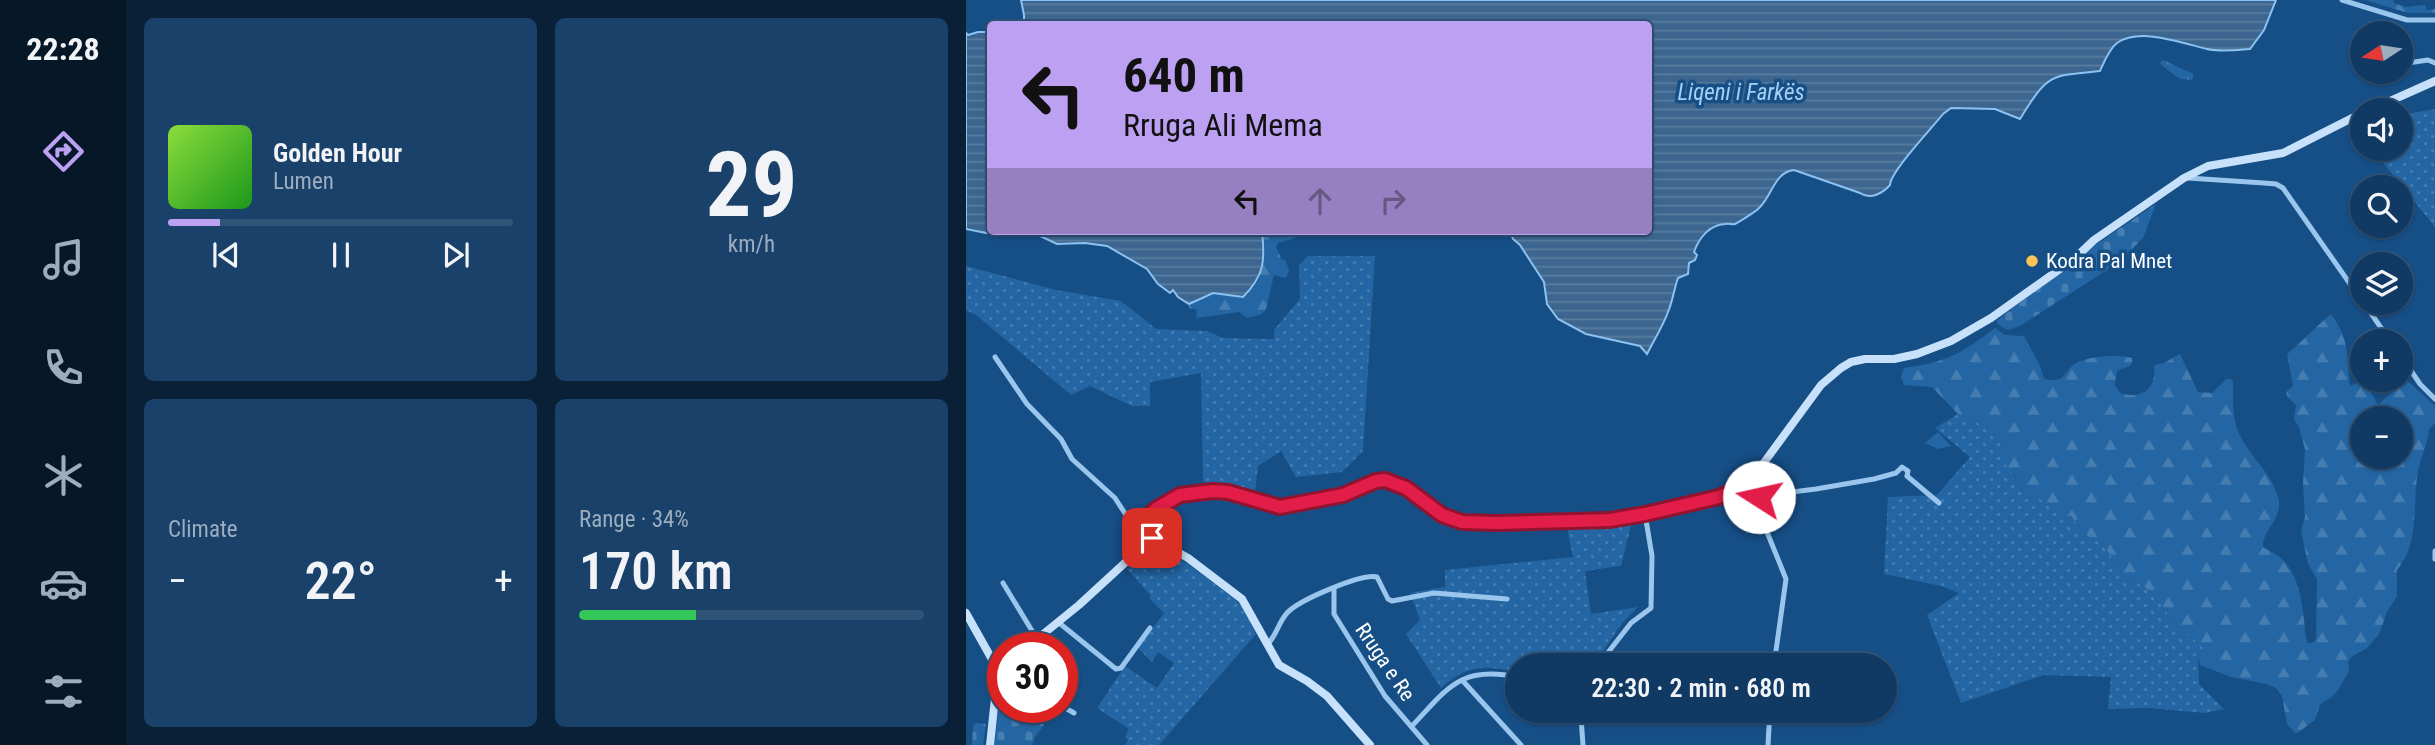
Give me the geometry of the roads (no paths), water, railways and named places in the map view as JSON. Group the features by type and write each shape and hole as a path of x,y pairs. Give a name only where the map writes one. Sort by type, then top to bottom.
{"street":[{"path":"2342,0 2407,20 2435,20"},
{"path":"2413,62 2428,60 2435,63"},
{"path":"2396,98 2435,80"},
{"path":"1145,527 1148,516 1180,495 1228,492 1280,507 1343,495 1385,480 1406,488 1442,515 1462,522 1582,521 1645,514 1719,497 1744,486 1754,477 1821,385 1840,368 1851,362 1894,359 1935,349 1964,335 2074,260 2094,240 2184,178 2208,166 2291,150 2350,118"},
{"path":"2184,178 2276,184 2283,188 2350,283"},
{"path":"995,357 1027,404 1061,439 1072,459 1115,498 1126,514 1145,527 1152,538 1188,558 1242,599 1279,665 1328,696 1370,745"},
{"path":"2413,374 2435,399"},
{"path":"1896,473 1898,468 1904,467 1908,471 1907,477"},
{"path":"1756,498 1896,473"},
{"path":"1896,473 1900,479 1907,477"},
{"path":"1907,477 1939,503"},
{"path":"1744,486 1751,493 1756,492 1786,579 1776,653"},
{"path":"1608,653 1631,623 1651,608 1652,556 1645,514"},
{"path":"1046,632 1114,575 1152,538"},
{"path":"2435,551 2435,559"},
{"path":"1267,645 1275,638 1280,623 1290,610 1310,597 1362,577 1375,576 1388,599 1392,601 1434,593 1507,599"},
{"path":"1003,583 1033,632"},
{"name":"Rruga e Re","path":"1334,589 1334,614 1385,695 1427,745"},
{"path":"966,613 969,626 987,650"},
{"path":"1058,622 1116,669 1121,668 1150,628"},
{"path":"1412,726 1440,694 1462,680 1489,673 1505,675"},
{"path":"1462,680 1521,745"},
{"path":"990,745 993,723"},
{"path":"1581,723 1583,745"},
{"path":"1768,745 1769,723"}],"water":[{"name":"Liqeni i Farkës","path":"1021,0 2276,0 2264,30 2250,49 2207,49 2149,36 2126,38 2112,49 2100,71 2070,74 2044,85 2020,119 1995,109 1951,108 1904,161 1890,185 1876,195 1864,195 1794,170 1787,172 1756,210 1735,224 1714,227 1702,237 1694,252 1697,255 1695,260 1689,263 1688,274 1678,278 1666,317 1647,354 1640,346 1586,334 1558,319 1547,304 1544,282 1512,235 1652,235 1652,21 1024,21"},
{"path":"987,32 987,233 966,229 966,33"},
{"path":"1038,235 1262,235 1262,267 1256,281 1243,297 1213,293 1189,304 1173,290 1170,293 1158,284 1147,269 1107,246 1085,243 1057,244"}],"place":[{"name":"Kodra Pal Mnet","path":"2032,261"}]}
